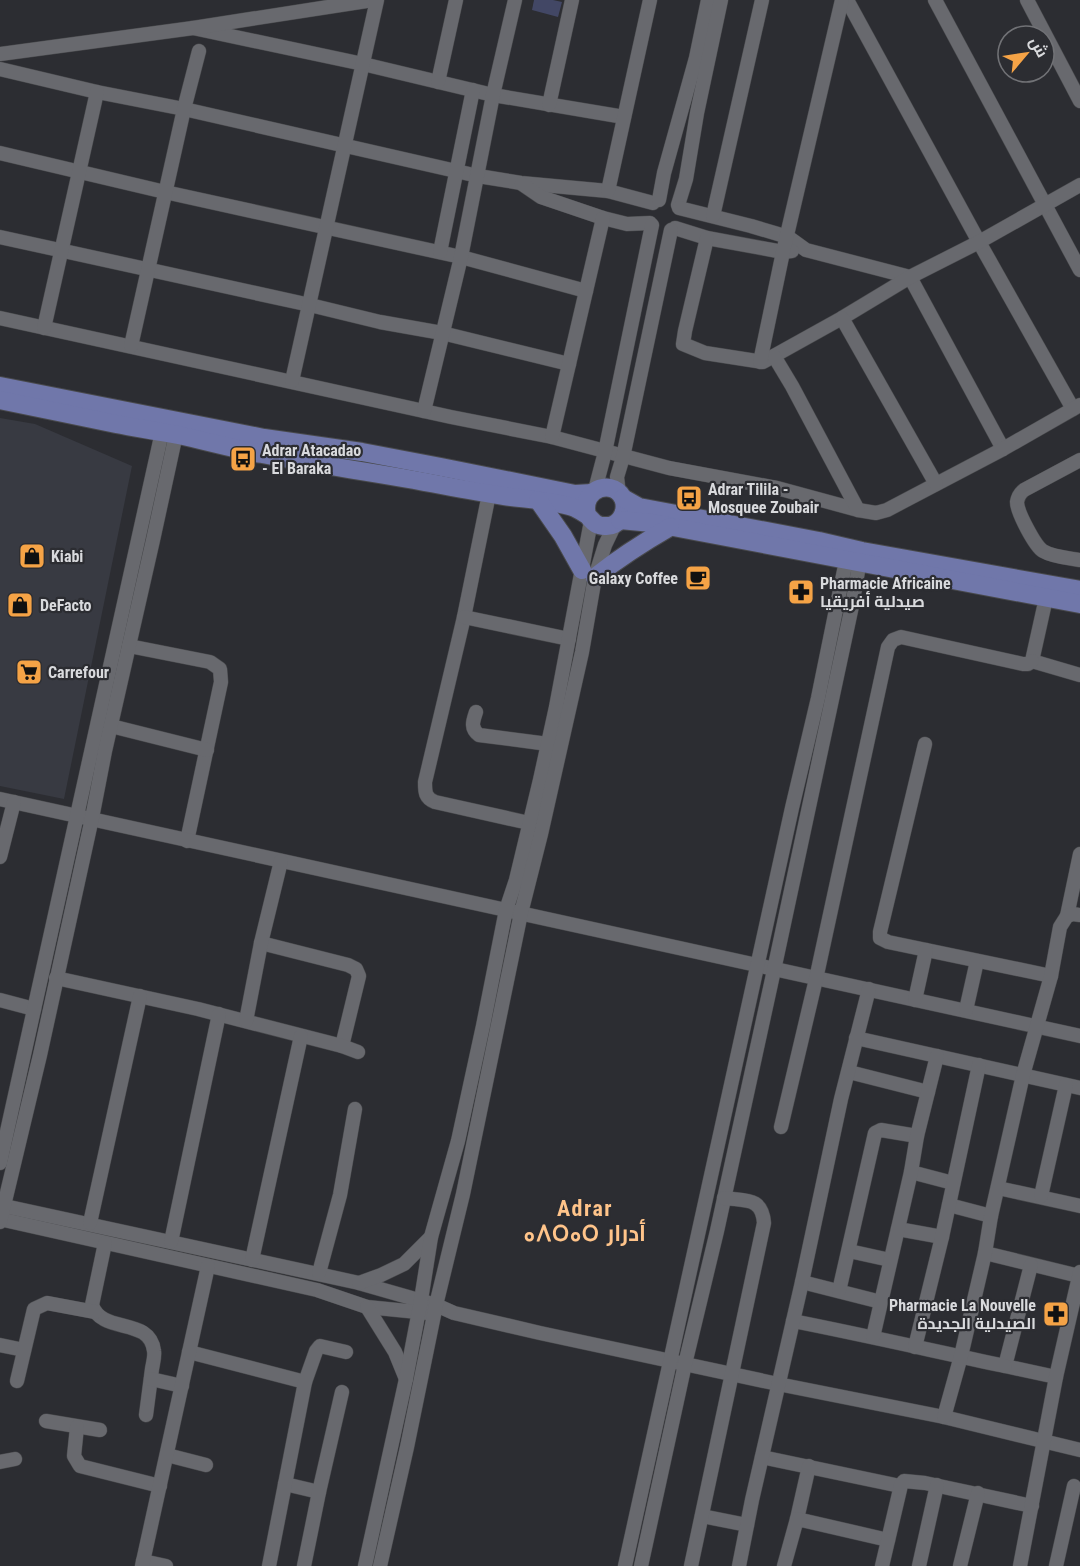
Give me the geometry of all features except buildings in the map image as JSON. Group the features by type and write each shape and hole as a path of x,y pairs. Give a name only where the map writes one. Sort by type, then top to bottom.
{"main road":[{"path":"0,386 171,426 264,454 574,508 596,525 602,526 617,522 652,523 1048,591 1080,604"},
{"path":"0,400 362,452 575,494 608,488 639,507 819,541 854,556"},
{"path":"589,518 586,503 594,491"},
{"path":"617,522 624,510 621,496"},
{"path":"538,500 589,573 670,527"},
{"path":"1048,591 1080,590"}],"street":[{"path":"0,54 375,0 363,64 292,381"},
{"path":"438,82 456,0"},
{"path":"424,411 461,257 493,95 515,0"},
{"path":"549,105 572,0"},
{"path":"608,191 650,0"},
{"path":"594,491 605,452 651,224 649,208 656,201 668,162 696,58 708,0"},
{"path":"621,496 617,477 673,229 681,217 679,207 721,0"},
{"path":"713,216 762,0"},
{"path":"760,362 783,252 844,0"},
{"path":"0,318 552,437 623,457 777,489 869,513 881,513 1003,449 1076,407 979,242 844,0"},
{"path":"934,0 1080,270"},
{"path":"1027,0 1080,101"},
{"path":"193,28 363,64 493,95 624,117"},
{"path":"131,346 199,51"},
{"path":"0,69 478,176 521,183 608,191 656,201 669,199 679,207 788,237 806,250"},
{"path":"440,252 473,90"},
{"path":"44,328 97,92"},
{"path":"0,153 165,192 440,252 586,291"},
{"path":"521,183 541,197 627,224 651,224 660,231 673,229 707,238 783,252 806,250 910,277 1003,449"},
{"path":"707,238 683,344 705,353 763,362 910,277 1080,186"},
{"path":"552,437 603,218"},
{"path":"0,237 380,322 442,333 569,364"},
{"path":"842,318 936,484"},
{"path":"774,356 858,510"},
{"path":"1,1214 40,1056 153,540 171,426"},
{"path":"0,1163 131,576 171,426"},
{"path":"1078,559 1052,555 1038,547 1021,515 1017,500 1024,489 1080,460"},
{"path":"489,494 464,617 425,782 426,793 435,802 529,823"},
{"path":"380,1566 435,1309 463,1194 521,913 544,824 582,652 589,573 589,518"},
{"path":"365,1566 406,1379 431,1237 458,1141 507,910 548,744 569,639 589,573 617,522"},
{"path":"625,1566 792,808 854,556"},
{"path":"641,1566 724,1198 852,606 854,556"},
{"path":"1032,662 1048,591"},
{"path":"464,617 569,639"},
{"path":"781,1127 816,979 888,647 893,640 901,638 1023,664 1032,662 1080,675"},
{"path":"129,646 210,662 220,669 221,682 187,840"},
{"path":"476,712 472,723 474,732 479,735 548,744"},
{"path":"111,726 207,750"},
{"path":"925,744 880,938 884,941 1051,976"},
{"path":"1,847 7,800 774,970 1080,1035"},
{"path":"944,1417 961,1356 1023,1075 1051,976 1060,927 1074,915 1080,854"},
{"path":"246,1021 261,943 281,861"},
{"path":"261,943 356,969 359,976 342,1046"},
{"path":"915,1000 926,950"},
{"path":"966,1010 977,961"},
{"path":"56,978 219,1014 358,1052"},
{"path":"739,1566 841,1099 869,989"},
{"path":"90,1223 141,996"},
{"path":"0,1000 34,1009"},
{"path":"171,1242 219,1014"},
{"path":"252,1260 301,1036"},
{"path":"856,1038 1073,1087 1041,1197"},
{"path":"873,1337 937,1056"},
{"path":"915,1347 942,1238 979,1065"},
{"path":"849,1072 928,1092"},
{"path":"319,1273 340,1195 356,1109"},
{"path":"839,1291 875,1134 881,1130 917,1136"},
{"path":"911,1172 953,1183"},
{"path":"998,1188 1080,1206"},
{"path":"691,1566 765,1223 761,1207 755,1203 724,1198"},
{"path":"949,1205 991,1216"},
{"path":"1,1214 90,1223 319,1273 359,1283 420,1306 621,1351 944,1417 1080,1450"},
{"path":"1,1214 105,1243 317,1290 367,1307 420,1306"},
{"path":"898,1229 942,1238"},
{"path":"359,1283 404,1264 431,1237"},
{"path":"105,1243 92,1305 102,1319 144,1331 151,1339 154,1352 146,1415"},
{"path":"849,1251 890,1260"},
{"path":"984,1253 1080,1274 1056,1377 1020,1566"},
{"path":"1005,1366 1031,1265"},
{"path":"166,1566 143,1563 208,1266"},
{"path":"802,1282 881,1302"},
{"path":"17,1381 34,1309 47,1303 95,1312"},
{"path":"367,1307 395,1352 406,1379"},
{"path":"794,1322 1056,1377"},
{"path":"0,1345 24,1350"},
{"path":"268,1566 305,1382 316,1351 320,1347 346,1352"},
{"path":"189,1353 305,1382"},
{"path":"151,1379 182,1386"},
{"path":"304,1566 342,1392"},
{"path":"46,1421 100,1430"},
{"path":"77,1427 74,1456 80,1466 160,1486"},
{"path":"167,1455 206,1466"},
{"path":"762,1456 900,1486"},
{"path":"0,1462 15,1459"},
{"path":"784,1566 809,1466"},
{"path":"882,1566 900,1486 907,1480 1032,1506"},
{"path":"285,1484 319,1492"},
{"path":"919,1566 938,1485"},
{"path":"1056,1566 1074,1486"},
{"path":"960,1566 978,1493"},
{"path":"702,1516 747,1525"},
{"path":"797,1519 888,1540"}],"shaded area":[{"path":"534,0 562,2 558,17 532,10"},
{"path":"0,418 35,424 132,466 64,799 0,786"}],"place":[{"name":"Adrar Atacadao - El Baraka","path":"243,459"},
{"name":"Adrar Tilila - Mosquee Zoubair","path":"689,498"},
{"name":"Kiabi","path":"32,556"},
{"name":"Galaxy Coffee","path":"698,578"},
{"name":"Pharmacie Africaine صيدلية أفريقيا","path":"801,592"},
{"name":"DeFacto","path":"20,605"},
{"name":"Carrefour","path":"29,672"},
{"name":"Pharmacie La Nouvelle الصيدلية الجديدة","path":"1056,1314"}],"district":[{"name":"Adrar ⴰⴷⵔⴰⵔ أدرار","path":"585,1220"}]}
